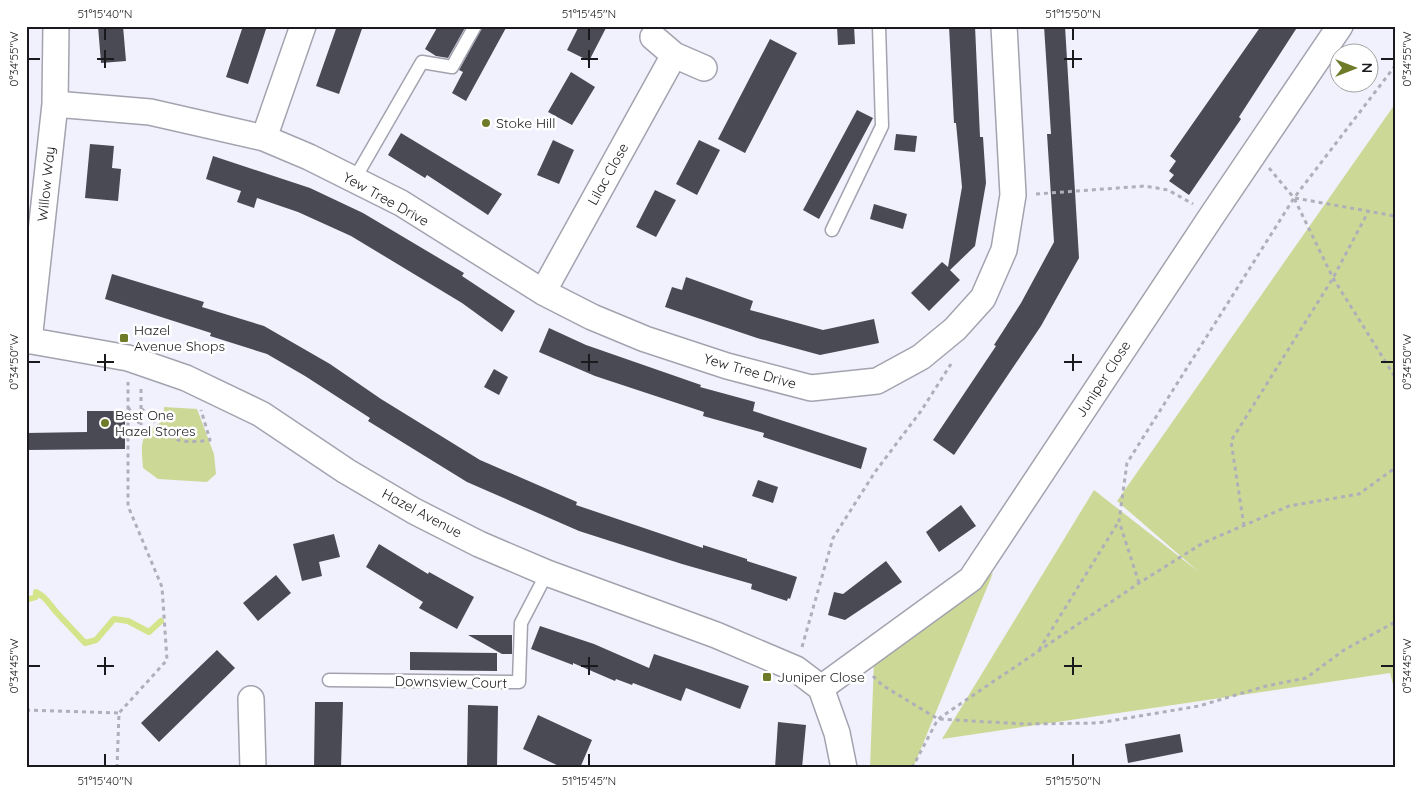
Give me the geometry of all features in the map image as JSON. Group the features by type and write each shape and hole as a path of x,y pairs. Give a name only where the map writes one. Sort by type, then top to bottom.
{"street":[{"name":"Willow Way","path":"28,340 55,104 56,26"},
{"path":"264,138 303,26"},
{"name":"Yew Tree Drive","path":"55,104 150,112 264,138 401,203 543,292 592,318 645,339 727,366 810,388 877,381 921,358 955,330 983,298 1000,258 1013,195 1004,26"},
{"name":"Juniper Close","path":"821,688 971,579 1340,26"},
{"path":"653,37 674,55 704,68"},
{"name":"Lilac Close","path":"543,292 674,55"},
{"name":"Hazel Avenue","path":"28,340 128,358 186,378 261,414 346,471 414,511 478,544 547,573 716,635 796,669 821,688"},
{"path":"821,688 837,733 844,768"},
{"path":"251,699 253,768"}],"lane":[{"path":"354,180 422,62 452,67 475,26"},
{"path":"832,230 882,126 879,26"},
{"name":"Downsview Court","path":"329,680 519,682 521,623 547,573"}],"path":[{"path":"1039,650 1119,521 1127,464 1294,198 1395,66"},
{"path":"1256,152 1294,198 1333,278 1395,377"},
{"path":"1013,195 1145,186 1168,190 1213,214"},
{"path":"1294,198 1395,216"},
{"path":"1244,526 1231,441 1333,278 1368,212"},
{"path":"796,669 833,538 875,472 921,411 966,340 955,330"},
{"path":"117,768 119,713 167,660 162,587 128,506 128,358"},
{"path":"128,406 141,426 141,382"},
{"path":"141,408 170,438 190,443 210,440 200,406"},
{"path":"912,768 938,719 1139,583 1203,544 1288,506 1359,494 1395,468"},
{"path":"1119,521 1139,583"},
{"path":"859,661 882,685 938,719 1024,724 1098,723 1199,706 1266,686 1306,678 1344,650 1395,622"},
{"path":"26,710 119,713"}],"green space":[{"path":"1395,104 1395,692 1390,673 942,739 1094,490 1199,572 1117,501"},
{"path":"164,407 197,409 214,454 216,474 207,482 158,479 143,468 143,440 149,431 163,421"},
{"path":"993,573 913,768 870,768 874,661"}],"building":[{"path":"98,26 123,26 126,61 101,63"},
{"path":"243,26 267,26 248,84 226,77"},
{"path":"337,26 363,26 339,94 316,86"},
{"path":"438,26 466,26 448,58 436,56 425,49"},
{"path":"483,26 507,26 466,101 452,93 463,72 459,70"},
{"path":"579,26 607,26 589,61 567,50"},
{"path":"837,26 854,26 855,44 838,45"},
{"path":"949,26 975,26 980,137 983,137 986,183 975,246 950,270 960,280 929,311 911,293 942,262 948,267 962,187 956,123 954,123"},
{"path":"1044,26 1065,26 1079,258 1041,326 954,455 933,440 996,346 994,345 1021,303 1054,242 1047,134 1051,134"},
{"path":"1261,26 1298,26 1239,117 1241,119 1189,195 1169,181 1174,175 1169,171 1176,161 1170,156"},
{"path":"770,39 797,53 745,153 718,139"},
{"path":"571,72 595,87 572,125 548,112"},
{"path":"857,110 873,118 819,219 803,210"},
{"path":"401,133 502,194 488,215 427,175 425,178 388,155"},
{"path":"896,134 917,136 915,152 894,150"},
{"path":"553,140 574,150 559,184 537,175"},
{"path":"699,140 720,150 697,195 676,184"},
{"path":"90,144 114,146 112,168 121,169 118,201 85,198"},
{"path":"213,156 310,188 363,213 464,273 462,276 515,311 502,332 462,303 351,236 298,212 257,198 254,208 237,202 241,191 206,179"},
{"path":"655,190 676,200 656,237 636,227"},
{"path":"874,204 907,214 903,229 870,219"},
{"path":"112,274 204,302 202,307 264,326 330,364 381,399 480,460 577,502 576,505 703,548 703,545 747,559 747,561 797,577 790,599 788,598 787,601 751,589 752,584 579,531 467,482 368,421 370,418 267,354 210,336 211,333 105,299"},
{"path":"686,277 753,301 750,310 823,330 874,319 879,343 820,355 757,338 665,307 672,287 682,290"},
{"path":"549,328 586,345 701,385 700,387 755,402 753,411 867,448 861,469 763,437 764,433 703,416 704,412 595,376 539,352"},
{"path":"494,369 508,377 499,395 484,387"},
{"path":"87,411 125,411 125,449 26,450 26,433 87,432"},
{"path":"758,480 778,487 773,503 752,496"},
{"path":"961,505 976,526 939,552 926,532"},
{"path":"334,534 340,557 319,562 322,576 302,581 293,544"},
{"path":"379,544 428,574 429,572 474,597 457,629 419,608 423,602 366,567"},
{"path":"886,561 902,582 845,620 828,615 834,592 843,594"},
{"path":"276,575 291,593 258,621 243,603"},
{"path":"540,626 594,644 649,668 654,654 749,686 740,709 686,688 681,701 633,683 632,685 616,679 615,681 573,663 573,665 531,649"},
{"path":"468,635 512,635 512,654 502,654"},
{"path":"217,650 235,668 159,742 141,723"},
{"path":"410,652 497,653 497,671 410,670"},
{"path":"315,702 343,702 341,768 314,768"},
{"path":"468,705 498,706 497,768 467,768"},
{"path":"538,715 592,740 580,768 563,768 523,749"},
{"path":"778,722 806,725 802,768 775,768"},
{"path":"1180,734 1183,752 1128,763 1125,744"}],"waterway":[{"path":"26,600 36,597 36,592 40,594 85,643 96,640 114,619 128,621 149,632 161,621"}],"place":[{"name":"Stoke Hill","path":"486,123"},
{"name":"Hazel Avenue Shops","path":"124,338"},
{"name":"Best One Hazel Stores","path":"105,423"},
{"name":"Juniper Close","path":"767,677"}]}
